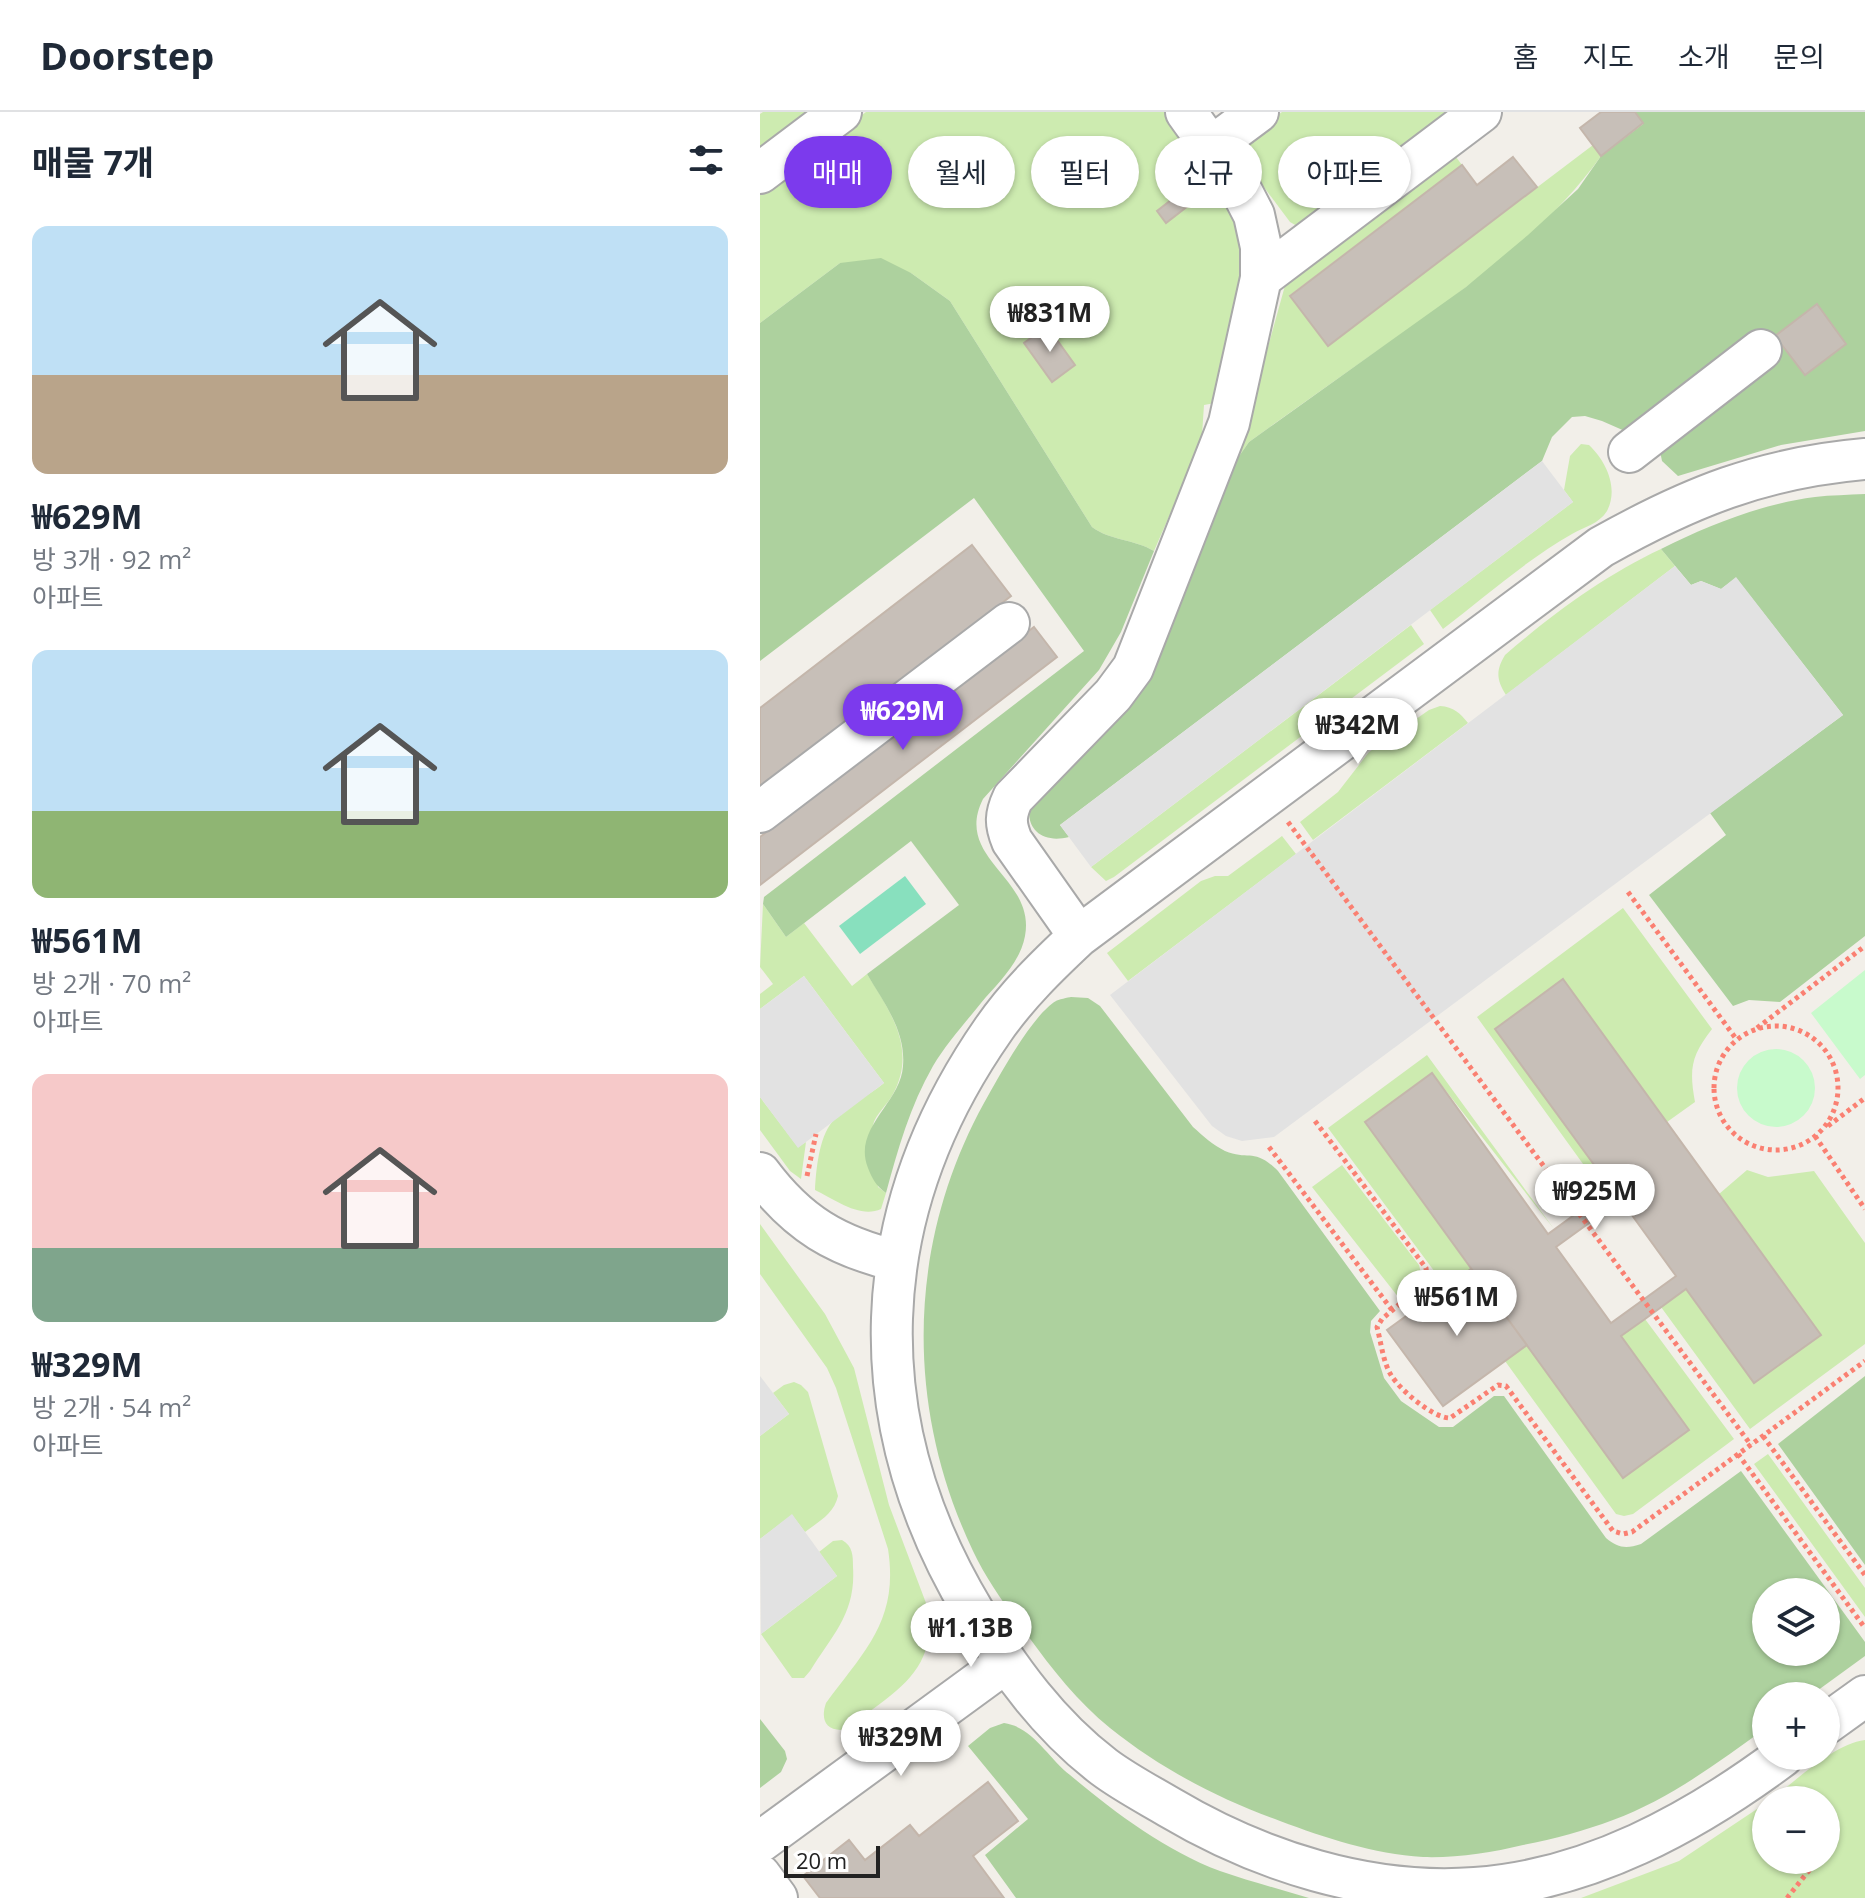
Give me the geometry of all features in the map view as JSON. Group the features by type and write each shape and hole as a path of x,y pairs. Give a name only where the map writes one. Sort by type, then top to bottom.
{"street":[{"path":"760,173 841,112"},
{"path":"1186,112 1203,136"},
{"path":"1226,136 1258,112"},
{"path":"1261,278 1481,112"},
{"path":"1079,936 1012,841 1006,827 1007,812 1013,798 1113,695 1133,668 1146,642 1229,423 1261,278 1261,247 1250,208"},
{"path":"1629,452 1761,350"},
{"path":"1763,1770 1697,1815 1622,1853 1549,1876 1477,1888 1407,1889 1366,1883 1217,1835 1105,1768 1056,1724 1005,1663 948,1570 917,1496 901,1436 894,1379 892,1320 897,1261 917,1177 932,1137 994,1028 1039,974 1079,936 1601,547 1661,513 1711,491 1815,465 1865,459"},
{"path":"760,812 1009,623"},
{"path":"760,1173 780,1199 807,1224 836,1242 897,1261"},
{"path":"760,1842 1005,1663"},
{"path":"1840,1714 1865,1696"},
{"path":"760,1875 777,1898"}],"path":[{"path":"1287,821 1751,1445"},
{"path":"1628,892 1737,1040"},
{"path":"1865,946 1737,1040 1724,1055 1716,1073 1714,1092 1719,1111 1729,1128 1745,1142 1765,1150 1787,1150 1807,1143 1865,1098"},
{"path":"1753,1031 1773,1026 1792,1029 1810,1036 1825,1049 1835,1068 1839,1089 1835,1110 1824,1129"},
{"path":"1315,1121 1426,1268 1427,1280 1377,1327 1390,1374 1404,1391 1441,1418 1450,1418 1498,1385 1506,1386 1613,1531 1623,1534 1632,1532 1865,1361"},
{"path":"804,1189 816,1134"},
{"path":"1815,1136 1865,1209"},
{"path":"1269,1147 1392,1310"},
{"path":"1763,1436 1865,1575"},
{"path":"1738,1454 1865,1628"},
{"path":"1787,1898 1806,1874"}],"green space":[{"path":"812,112 760,151 760,114"},
{"path":"866,112 1167,112 1183,136 1155,136 1155,208 1231,208 1240,239 1241,275 1215,403 1204,405 1202,435 1197,452 1154,551 1092,527 950,301 911,273 840,263 760,323 760,192 784,174 784,208 892,208 892,136 834,136"},
{"path":"1282,112 1457,112 1411,145 1411,136 1278,136 1278,206 1262,185 1262,136 1250,136"},
{"path":"1635,112 1865,112 1865,431 1781,445 1678,476 1662,461 1659,446 1602,421 1585,416 1572,417 1552,437 1542,461 1060,825 1069,837 1050,838 1036,832 1030,819 1031,800 1152,664 1237,459 1249,442 1466,287 1528,235 1578,189 1601,156 1643,124"},
{"path":"1593,145 1601,156 1559,207 1484,274 1249,442 1237,459 1286,282 1382,208 1405,208 1290,295 1328,346"},
{"path":"1453,153 1462,165 1411,204 1411,185"},
{"path":"1280,208 1322,208 1297,226"},
{"path":"881,258 911,273 950,301 1092,527 1154,551 1121,632 1099,670 983,799 977,820 978,837 1019,898 1025,916 1025,936 1008,972 933,1066 911,1112 886,1193 875,1182 868,1168 866,1140 900,1079 903,1053 892,1018 867,974 959,905 911,841 786,937 763,904 764,897 1084,651 974,498 760,661 760,323 840,263"},
{"path":"1581,444 1589,445 1595,451 1609,475 1612,493 1607,511 1596,522 1538,555 1443,629 1430,610 1573,502 1564,490 1570,456"},
{"path":"1865,494 1865,936 1780,1002 1749,1000 1733,1006 1649,895 1726,835 1710,813 1843,715 1736,578 1721,589 1701,581 1691,585 1661,549 1755,510 1815,497"},
{"path":"1661,549 1675,566 1506,695 1498,675 1505,655 1579,597"},
{"path":"1411,625 1424,644 1114,877 1106,881 1091,867"},
{"path":"1440,706 1456,711 1468,723 1313,840 1300,822 1338,792 1369,752 1429,710"},
{"path":"1282,836 1296,854 1128,981 1107,953 1201,881 1228,876"},
{"path":"905,876 926,904 860,954 839,926"},
{"path":"763,904 786,937 804,923 852,986 867,974 898,1032 902,1047 900,1078 891,1098 874,1121 872,1131 878,1187 886,1193 881,1209 856,1210 815,1190 819,1154 832,1122 884,1083 804,976 760,1009 760,994 773,984 760,967"},
{"path":"1623,908 1712,1029 1693,1063 1695,1102 1667,1122 1563,979 1496,1029 1611,1188 1604,1193 1477,1017"},
{"path":"1865,970 1865,1075 1860,1079 1811,1013"},
{"path":"1070,997 1088,998 1100,1006 1193,1127 1225,1151 1263,1159 1278,1171 1380,1311 1371,1321 1370,1332 1384,1378 1401,1401 1439,1427 1453,1427 1494,1396 1504,1396 1606,1538 1622,1547 1641,1544 1741,1471 1819,1578 1752,1578 1752,1666 1840,1666 1840,1608 1865,1642 1865,1656 1829,1682 1752,1682 1752,1738 1654,1802 1613,1820 1569,1834 1461,1856 1423,1857 1386,1852 1297,1827 1191,1782 1110,1728 1076,1696 1046,1661 991,1584 973,1551 951,1496 935,1440 926,1382 924,1325 928,1268 940,1212 959,1156 1007,1063 1037,1019 1057,1001"},
{"path":"1776,1049 1791,1052 1804,1060 1812,1073 1815,1088 1812,1103 1804,1116 1791,1124 1776,1127 1761,1124 1748,1116 1740,1103 1737,1088 1740,1073 1748,1060 1761,1052"},
{"path":"1427,1055 1554,1229 1432,1073 1365,1122 1471,1269 1446,1287 1328,1128"},
{"path":"760,1097 798,1147 806,1142 801,1179 790,1171 760,1130"},
{"path":"1342,1165 1419,1265 1422,1277 1399,1298 1312,1187"},
{"path":"1747,1170 1768,1177 1814,1171 1865,1243 1865,1344 1750,1429 1661,1307 1686,1289 1754,1383 1820,1335 1719,1194"},
{"path":"760,1224 825,1314 854,1368 889,1505 929,1611 928,1643 917,1668 886,1699 841,1730 831,1728 825,1722 826,1703 866,1650 884,1615 890,1574 888,1549 827,1368 760,1274"},
{"path":"1645,1319 1734,1439 1633,1514 1624,1516 1616,1514 1505,1361 1527,1345 1623,1478 1689,1430 1621,1336"},
{"path":"1865,1376 1865,1565 1778,1444"},
{"path":"794,1382 808,1392 838,1496 829,1513 805,1532 792,1515 760,1539 760,1436 789,1414 773,1393"},
{"path":"1768,1454 1865,1588 1865,1617 1840,1583 1840,1578 1837,1578 1754,1464"},
{"path":"842,1540 850,1548 853,1559 853,1583 847,1610 810,1671 804,1678 792,1678 761,1634 837,1576 819,1552 833,1541"},
{"path":"760,1719 785,1751 787,1759 781,1772 760,1788"},
{"path":"1004,1723 1023,1730 1087,1789 1160,1842 1220,1871 1309,1898 1016,1898 985,1855 1028,1819 968,1746 990,1728"},
{"path":"1865,1740 1865,1898 1581,1898 1679,1861 1752,1812 1752,1874 1840,1874 1840,1786 1788,1786 1809,1770 1840,1770 1840,1748"}],"shaded area":[{"path":"1542,461 1573,502 1091,867 1060,825"},
{"path":"1675,566 1691,585 1701,581 1721,589 1736,577 1843,715 1274,1137 1242,1141 1226,1136 1212,1126 1110,995"},
{"path":"804,976 884,1083 798,1148 760,1097 760,1009"},
{"path":"760,1376 789,1414 760,1436"},
{"path":"792,1514 837,1576 761,1634 760,1539"}],"building":[{"path":"1601,112 1635,112 1643,123 1601,156 1580,128"},
{"path":"1513,157 1537,187 1328,346 1290,296 1406,208 1411,208 1411,204 1462,165 1477,185"},
{"path":"1161,208 1185,208 1166,223 1157,211"},
{"path":"1817,304 1846,344 1805,375 1775,336"},
{"path":"1047,326 1075,365 1052,382 1024,343"},
{"path":"972,545 1011,596 760,788 760,708"},
{"path":"1034,627 1057,657 760,885 760,837"},
{"path":"1563,979 1821,1335 1754,1383 1686,1289 1621,1336 1689,1430 1623,1478 1365,1122 1432,1073 1548,1234 1611,1188 1495,1029","holes":["1621,1200 1676,1276 1611,1323 1556,1247"]},
{"path":"1471,1269 1527,1345 1443,1406 1387,1330"},
{"path":"988,1782 1018,1821 973,1856 1004,1898 820,1898 803,1876 849,1840 865,1860 910,1825 919,1836"}]}
